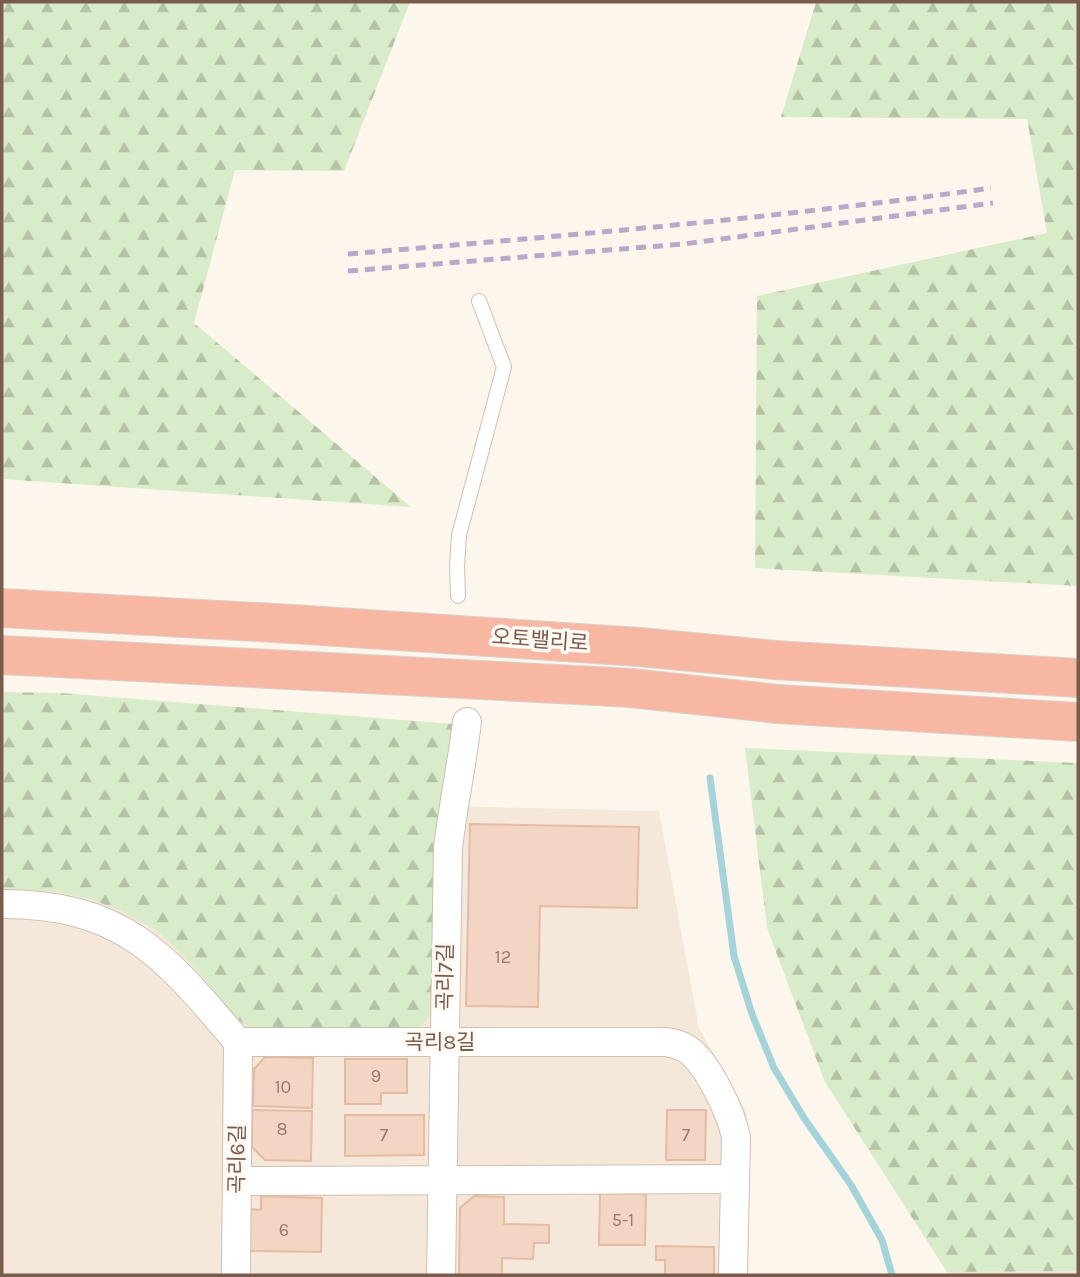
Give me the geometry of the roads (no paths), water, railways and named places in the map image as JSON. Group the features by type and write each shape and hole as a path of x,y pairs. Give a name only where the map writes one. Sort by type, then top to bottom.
{"highway":[{"name":"오토밸리로","path":"2,608 292,624 640,647 775,660 1078,678"},
{"name":"오토밸리로","path":"2,655 631,688 778,704 1078,723"}],"street":[{"name":"곡리7길","path":"441,1275 448,848 467,722"},
{"path":"2,904 45,906 78,912 106,921 132,935 159,955 189,984 238,1042"},
{"name":"곡리8길","path":"238,1042 666,1042 686,1048 703,1064 728,1111 736,1138 733,1275"},
{"name":"곡리6길","path":"236,1275 238,1042"},
{"path":"237,1181 735,1179"}],"lane":[{"path":"458,596 459,535 504,367 479,301"}],"waterway":[{"path":"710,778 734,956 752,1014 774,1068 804,1118 851,1185 882,1240 892,1275"}],"railway":[{"path":"348,254 751,217 991,188"},
{"path":"348,271 684,244 993,203"}]}
